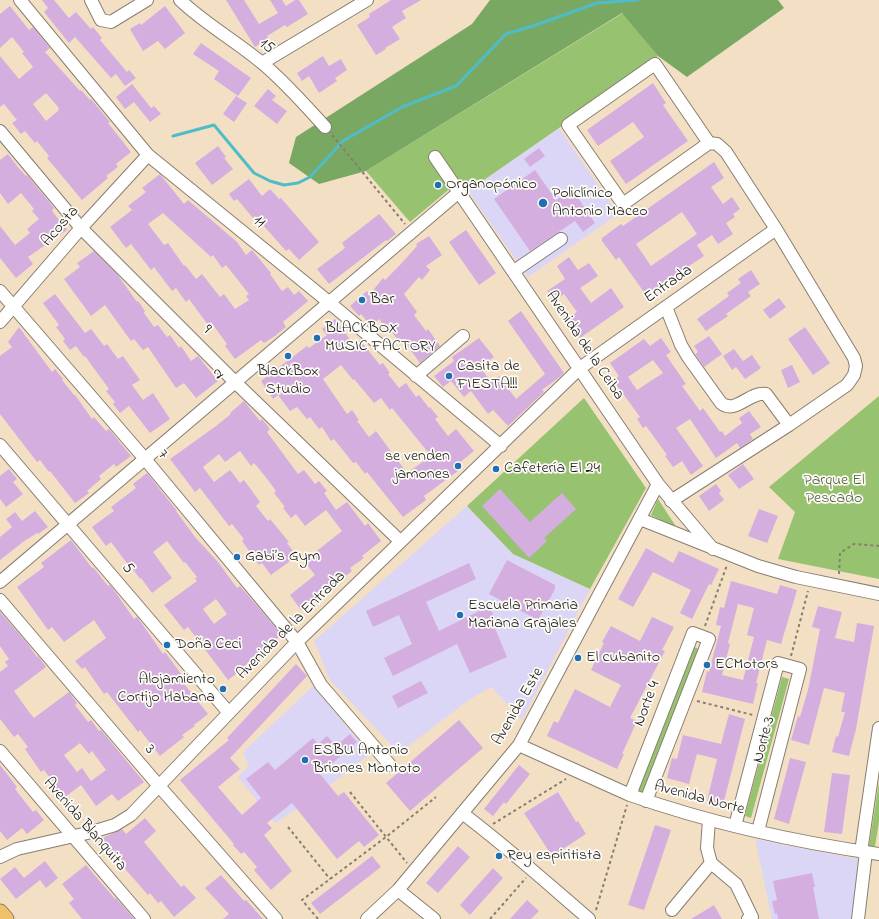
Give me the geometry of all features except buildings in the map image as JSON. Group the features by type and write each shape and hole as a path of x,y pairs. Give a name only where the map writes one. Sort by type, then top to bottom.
{"main road":[{"path":"0,912 6,919"}],"street":[{"name":"11","path":"20,0 148,155 329,303 500,446"},
{"path":"91,0 101,20 111,22 147,0"},
{"name":"15","path":"180,0 193,12 262,64 298,97 324,127"},
{"path":"262,64 367,0"},
{"path":"671,501 789,425 847,385 854,375 856,366 854,358 776,229 726,152 717,144 709,143 623,204 568,125 655,64 709,143"},
{"name":"9","path":"0,131 81,228 235,382 400,541"},
{"name":"Acosta","path":"0,322 81,228 148,155"},
{"name":"Avenida de la Ceiba","path":"435,157 658,484 712,549"},
{"name":"2","path":"0,582 459,192"},
{"name":"Entrada","path":"580,368 776,229"},
{"path":"514,272 561,239"},
{"name":"7","path":"0,291 145,459 297,642 321,685 390,765"},
{"path":"666,307 681,345 721,403 728,407 733,407 758,394 766,394 769,396 789,425"},
{"path":"416,376 463,336"},
{"name":"Avenida de la Entrada","path":"0,857 17,850 115,825 131,815 297,642 580,368"},
{"name":"5","path":"0,445 229,713"},
{"name":"Avenida Este","path":"368,919 398,890 519,745 658,484"},
{"name":"Avenida de la Ceiba","path":"640,519 712,549 758,566 811,580 879,594"},
{"name":"3","path":"0,600 159,786 276,919"},
{"name":"Norte 4","path":"630,795 693,633 709,639 646,801"},
{"name":"Norte 3","path":"735,826 778,663 800,669 758,831"},
{"path":"858,919 864,852 879,728"},
{"name":"Avenida Norte","path":"519,745 646,801 709,820 735,826 789,838 879,854"},
{"name":"Avenida Blanquita","path":"0,751 144,919"},
{"path":"462,813 592,915"},
{"path":"709,820 707,848 711,863 736,884 752,917 748,919"},
{"path":"672,910 711,863"},
{"path":"398,890 434,919"}],"path":[{"path":"324,127 412,232"},
{"path":"839,586 840,553 854,544 879,546"},
{"path":"701,636 730,556"},
{"path":"788,666 811,580"},
{"path":"686,698 764,718"},
{"path":"484,830 578,771"},
{"path":"350,792 413,871"},
{"path":"592,915 630,795"},
{"path":"318,919 302,900 386,837 436,797"},
{"path":"288,827 330,879"},
{"path":"490,919 533,870"}],"shaded area":[{"name":"Policlínico Antonio Maceo","path":"559,128 618,214 528,277 468,191"},
{"name":"Escuela Primaria Mariana Grajales","path":"467,506 513,554 590,589 522,720 491,687 469,700 399,753 330,680 314,641"},
{"name":"ESBU Antonio Briones Montoto","path":"313,686 370,754 311,800 275,823 238,777 249,766 243,752"},
{"path":"755,839 862,860 857,919 772,919"}],"green space":[{"path":"490,0 778,0 784,8 687,77 658,56 622,13 366,171 319,184 289,163 296,137 472,24"},
{"path":"623,13 658,56 559,128 468,191 459,181 410,222 366,171"},
{"name":"Parque El Pescado","path":"879,396 879,579 778,559 795,512 769,487"},
{"path":"584,398 646,488 590,589 513,554 467,506"},
{"path":"658,499 677,528 651,515"},
{"path":"694,647 699,649 643,794 638,792"},
{"path":"782,677 789,679 751,818 745,816"},
{"path":"879,782 879,822 875,846 869,846"}],"waterway":[{"path":"173,136 214,125 254,173 270,181 284,185 298,183 310,177 343,141 402,107 456,86 506,34 597,3 638,0"}],"place":[{"name":"Organopónico","path":"438,185"},
{"name":"Policlínico Antonio Maceo","path":"543,203"},
{"name":"Bar","path":"362,300"},
{"name":"BLACKBOX MUSIC FACTORY","path":"317,338"},
{"name":"BlackBox Studio","path":"288,356"},
{"name":"Casita de FIESTA!!!","path":"449,376"},
{"name":"se venden jamones","path":"458,466"},
{"name":"Cafetería El 24","path":"496,469"},
{"name":"Gabi’s Gym","path":"237,557"},
{"name":"Escuela Primaria Mariana Grajales","path":"460,615"},
{"name":"Doña Ceci","path":"167,645"},
{"name":"El cubanito","path":"578,658"},
{"name":"ECMotors","path":"707,665"},
{"name":"Alojamiento Cortijo Habana","path":"223,689"},
{"name":"ESBU Antonio Briones Montoto","path":"305,760"},
{"name":"Rey espiritista","path":"499,856"}]}
